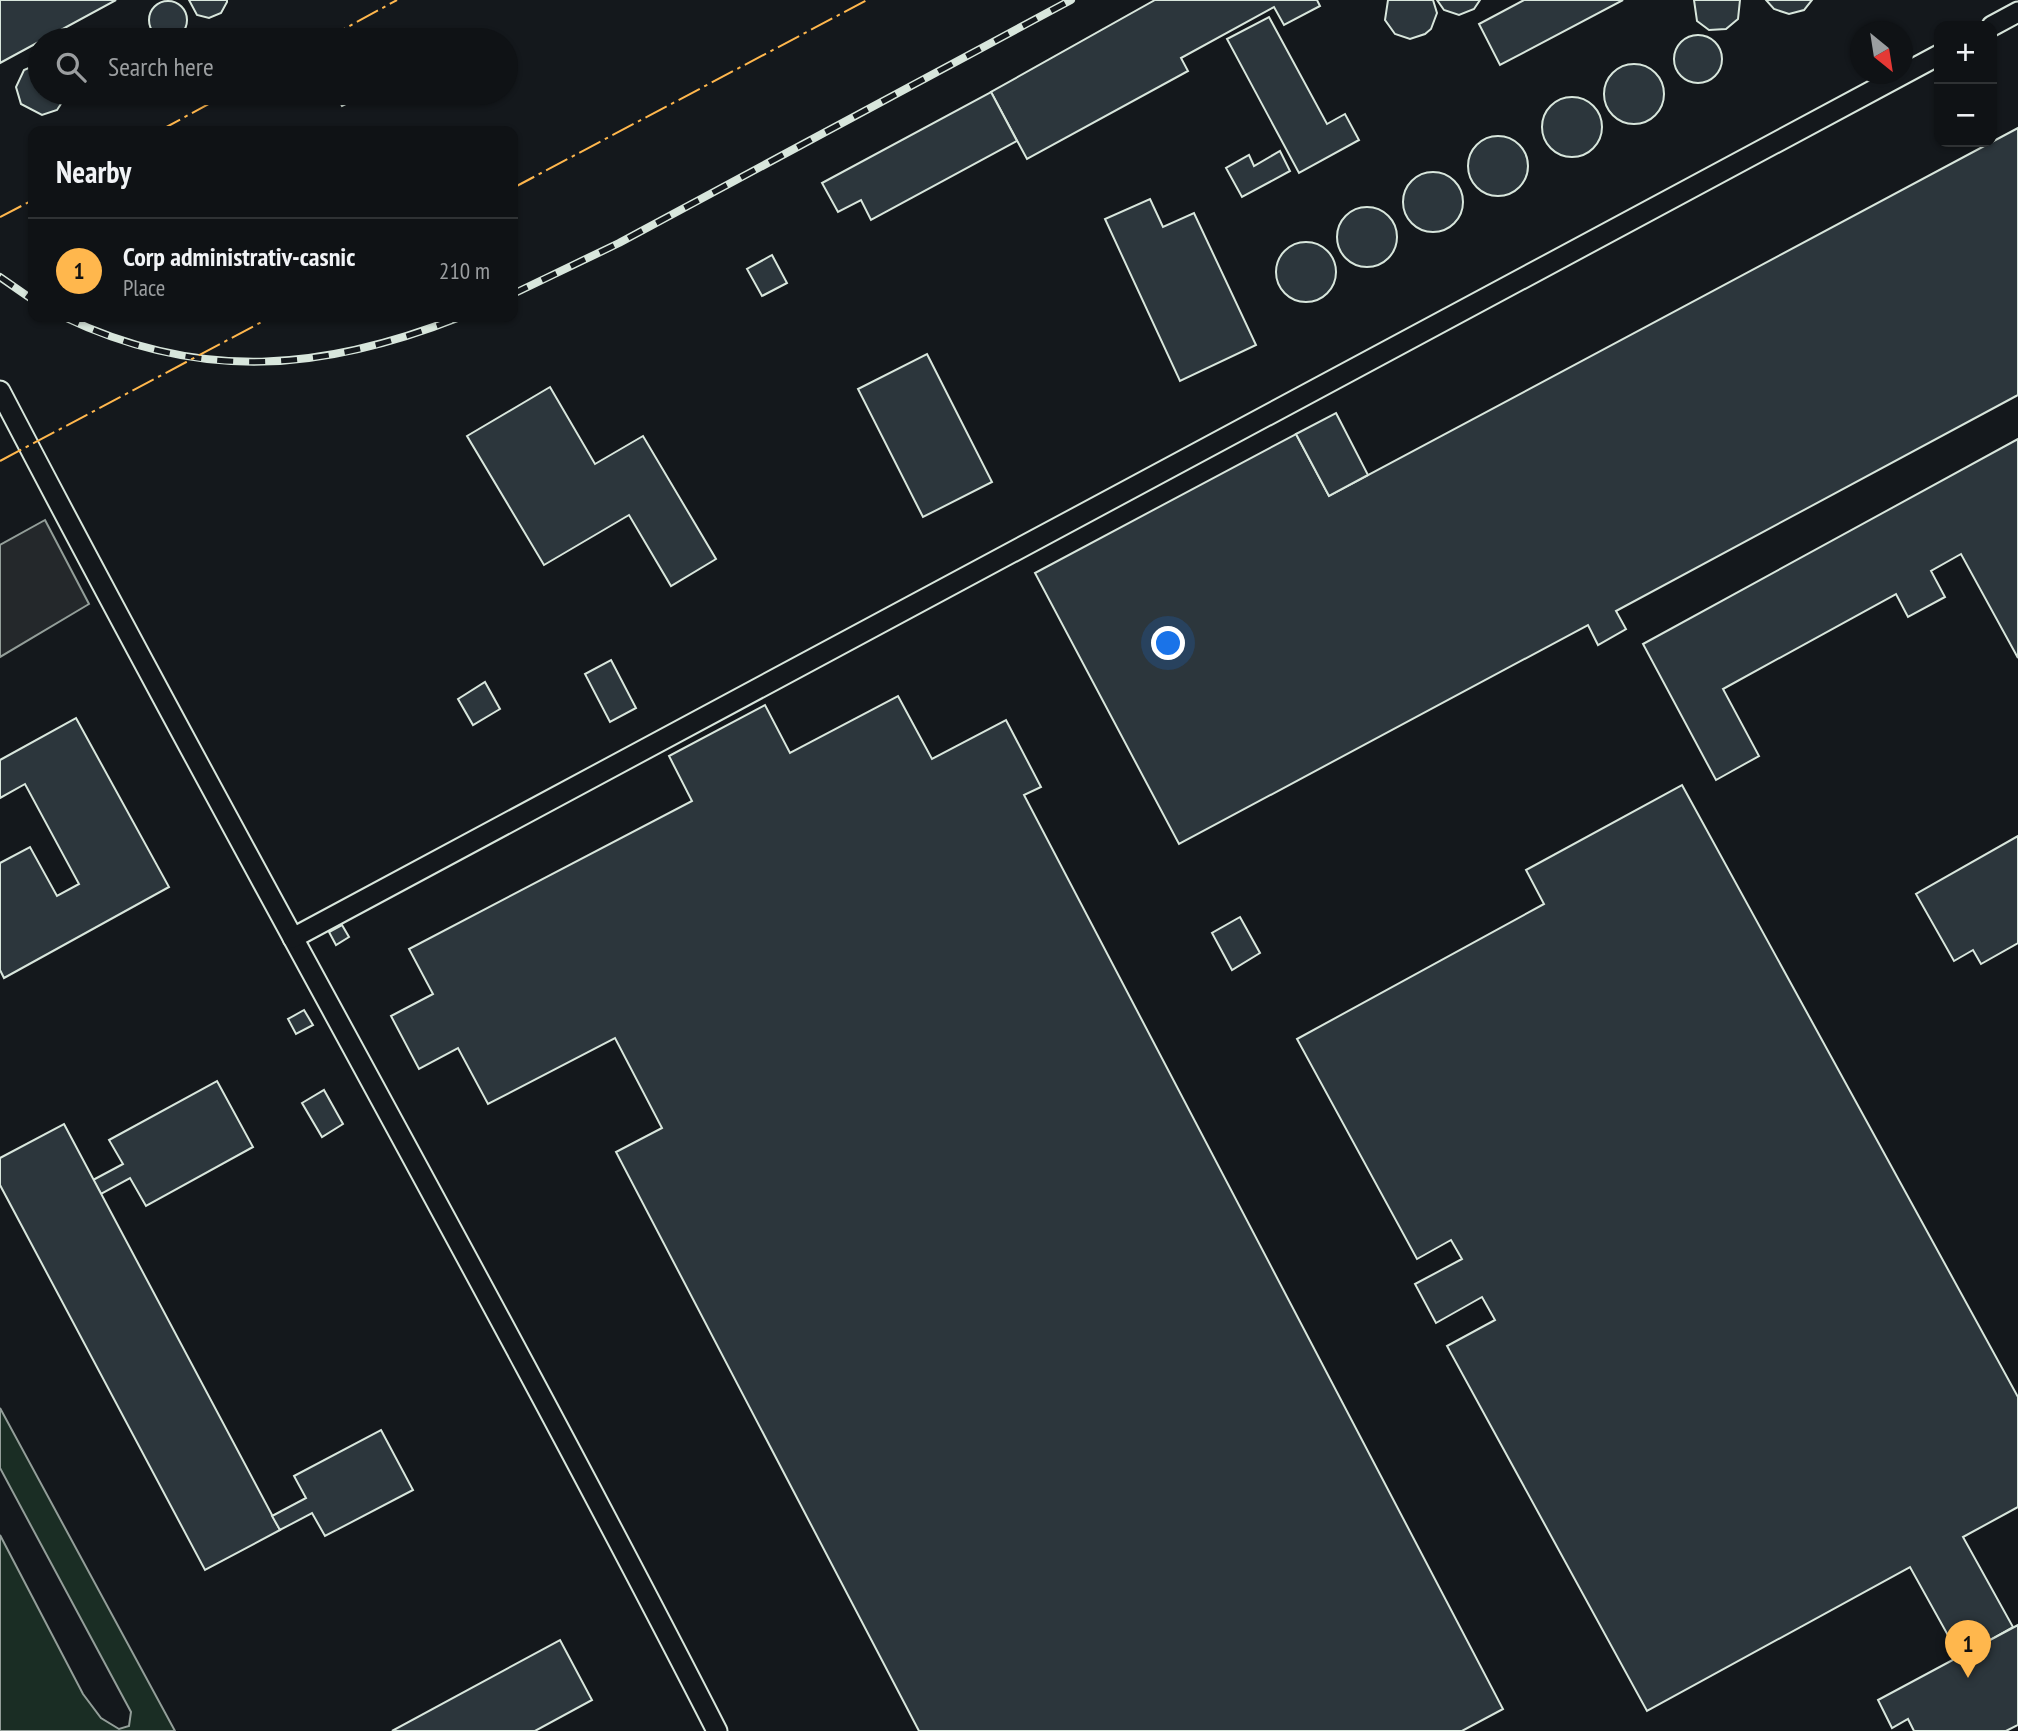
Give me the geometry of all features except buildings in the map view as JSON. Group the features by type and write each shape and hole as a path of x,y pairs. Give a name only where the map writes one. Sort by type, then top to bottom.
{"lane":[{"path":"1997,23 2018,12"},
{"path":"293,938 1934,58"},
{"path":"0,391 115,611 400,1130 716,1731"}],"green space":[{"path":"0,1408 175,1731 0,1731 0,1535 83,1694 101,1718 119,1729 129,1726 131,1712 0,1468"}],"shaded area":[{"path":"45,520 89,604 0,657 0,545"}],"railway":[{"path":"518,292 619,243 1071,0"},
{"path":"0,277 28,297"},
{"path":"76,322 115,338 164,352 213,360 262,362 311,358 360,349 446,322"}],"power":[{"path":"346,28 397,0"},
{"path":"518,185 867,0"},
{"path":"168,126 207,105"},
{"path":"0,217 28,203"},
{"path":"0,461 262,322"}],"place":[{"name":"Corp administrativ-casnic","path":"1968,1678"}]}
